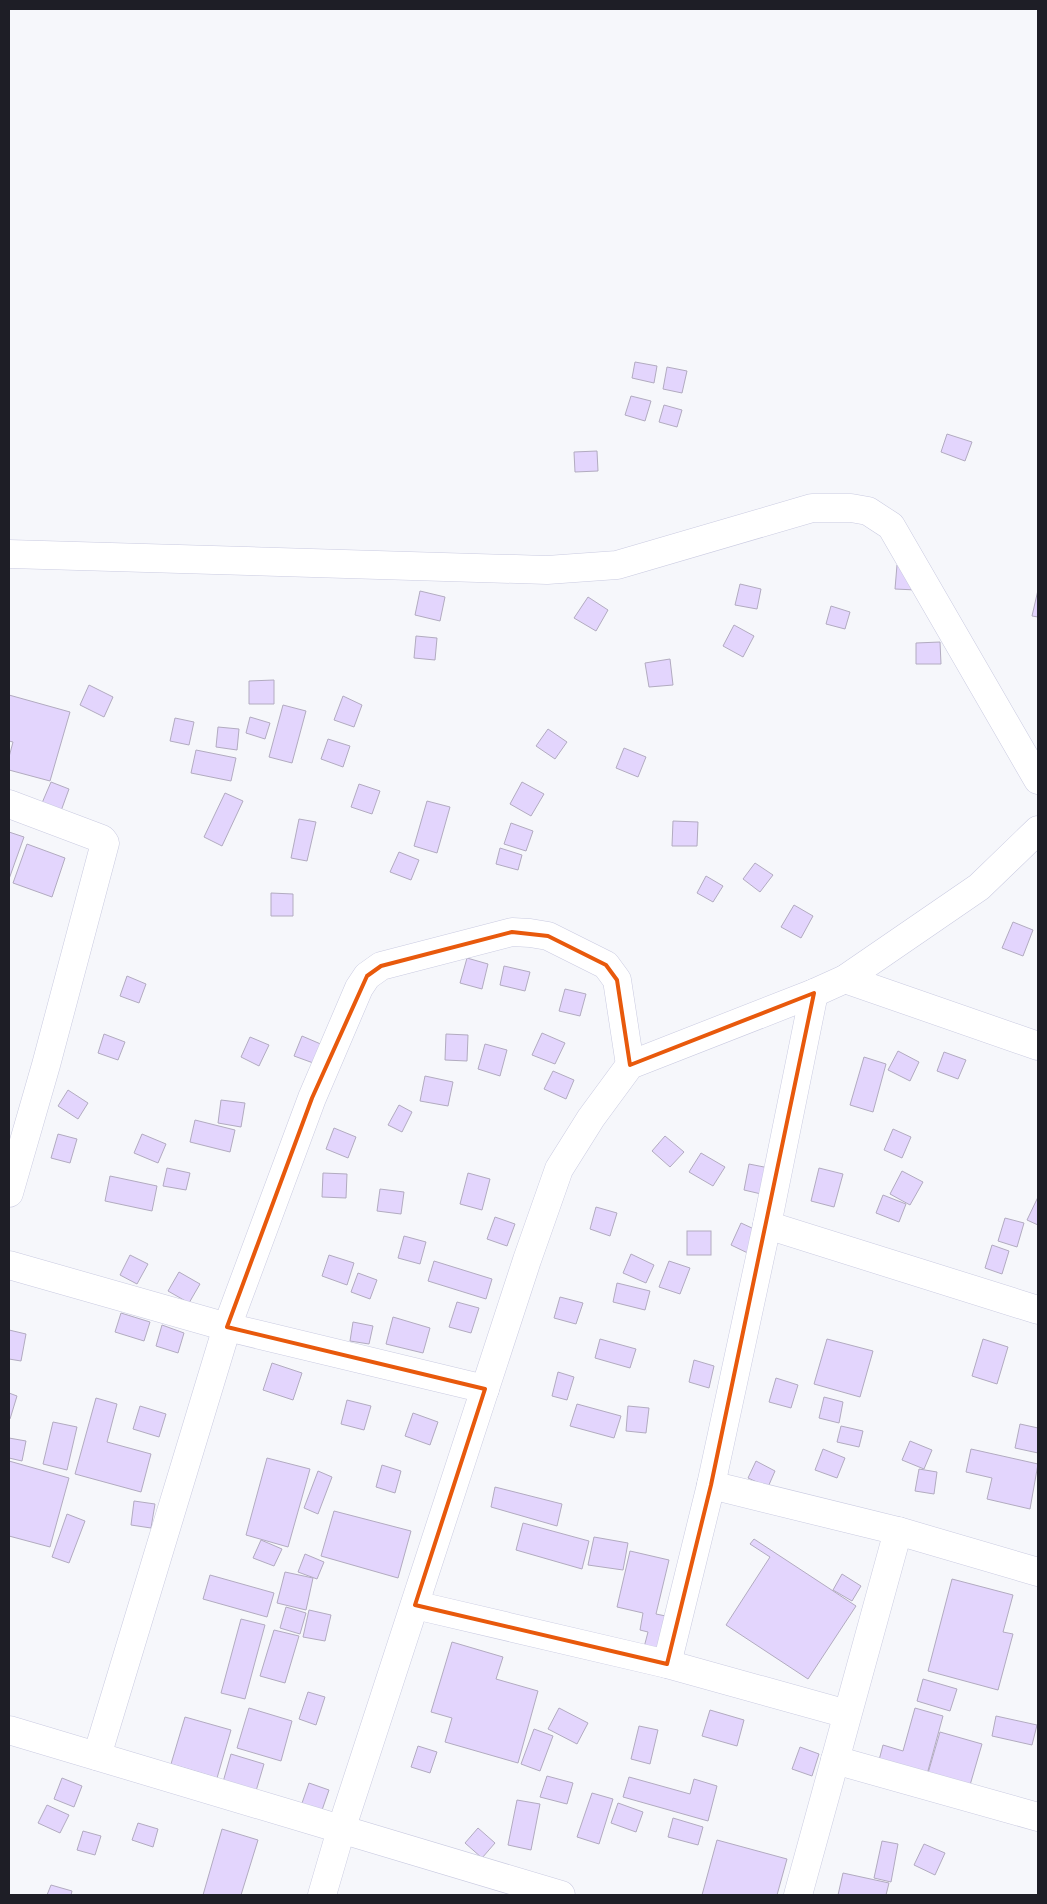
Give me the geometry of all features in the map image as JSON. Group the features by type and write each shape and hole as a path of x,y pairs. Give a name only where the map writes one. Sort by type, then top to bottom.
{"street":[{"path":"9,554 548,570 617,565 812,508 851,508 868,511 891,526 1038,780"},
{"path":"9,804 102,838 106,843 9,1193"},
{"path":"322,1895 341,1830 527,1260 559,1169 591,1118 630,1065 814,993 844,979 979,887 1038,830"},
{"path":"96,1756 227,1327 324,1070 359,988 367,976 381,966 512,932 548,936 606,965 617,980 630,1065"},
{"path":"844,979 1038,1046"},
{"path":"667,1664 711,1485 768,1225 814,993"},
{"path":"768,1225 1038,1310"},
{"path":"9,1265 227,1327 485,1389"},
{"path":"711,1485 898,1531 1038,1572"},
{"path":"798,1895 898,1531"},
{"path":"415,1605 667,1664 847,1714"},
{"path":"9,1730 561,1895"},
{"path":"835,1760 1038,1817"}],"highlighted area":[{"path":"512,932 548,936 606,965 617,980 630,1065 814,993 711,1485 667,1664 415,1605 485,1389 227,1327 312,1098 367,976 381,966"}],"building":[{"path":"635,362 657,366 654,383 632,378"},
{"path":"667,367 687,371 682,393 663,389"},
{"path":"631,396 651,401 645,421 625,415"},
{"path":"664,405 682,410 677,427 659,422"},
{"path":"947,434 972,442 965,461 941,452"},
{"path":"597,451 598,471 575,472 574,452"},
{"path":"897,565 918,567 916,590 895,589"},
{"path":"740,584 761,589 757,609 735,605"},
{"path":"1038,590 1038,617 1032,616"},
{"path":"420,591 445,597 440,621 415,615"},
{"path":"588,597 608,610 596,631 574,618"},
{"path":"831,606 850,612 845,629 826,624"},
{"path":"734,625 754,636 743,657 723,646"},
{"path":"416,636 437,638 435,660 414,658"},
{"path":"940,642 941,664 916,664 916,643"},
{"path":"670,659 673,685 649,687 645,663"},
{"path":"274,680 274,704 249,704 249,681"},
{"path":"89,685 113,697 104,717 80,705"},
{"path":"9,695 70,712 50,781 9,770 9,757 13,742 9,741"},
{"path":"343,696 362,705 354,727 334,720"},
{"path":"283,705 306,711 292,763 269,757"},
{"path":"250,717 270,723 265,739 246,733"},
{"path":"175,718 194,722 189,745 170,741"},
{"path":"218,727 239,729 237,750 216,747"},
{"path":"548,729 567,742 555,759 536,746"},
{"path":"328,739 350,746 343,767 321,759"},
{"path":"624,748 646,757 638,777 616,768"},
{"path":"196,750 236,758 231,781 191,773"},
{"path":"51,782 69,789 61,811 42,803"},
{"path":"522,782 544,794 531,816 510,804"},
{"path":"359,784 380,791 372,814 351,807"},
{"path":"225,793 243,801 222,846 204,837"},
{"path":"427,801 450,807 437,853 414,846"},
{"path":"299,819 316,822 307,861 291,858"},
{"path":"673,821 698,822 697,846 672,846"},
{"path":"511,823 533,831 526,851 504,844"},
{"path":"9,832 24,837 9,879"},
{"path":"27,844 65,858 52,897 13,883"},
{"path":"500,848 522,855 518,870 496,864"},
{"path":"399,852 419,860 411,880 390,872"},
{"path":"755,863 773,875 760,892 743,879"},
{"path":"706,876 723,886 713,902 697,893"},
{"path":"271,893 293,894 293,916 271,916"},
{"path":"794,905 813,916 801,938 781,927"},
{"path":"1013,922 1033,930 1023,956 1002,948"},
{"path":"467,958 488,964 482,989 460,983"},
{"path":"504,966 530,972 525,991 500,985"},
{"path":"127,976 146,984 139,1003 120,996"},
{"path":"565,989 586,994 580,1016 559,1011"},
{"path":"542,1033 565,1043 555,1064 532,1055"},
{"path":"104,1034 125,1042 118,1060 98,1053"},
{"path":"446,1034 468,1035 467,1061 445,1060"},
{"path":"302,1036 323,1045 316,1064 294,1056"},
{"path":"250,1037 269,1045 259,1066 241,1057"},
{"path":"485,1044 507,1050 500,1076 478,1069"},
{"path":"898,1051 919,1062 910,1081 888,1070"},
{"path":"944,1052 966,1060 958,1079 937,1071"},
{"path":"864,1057 886,1064 873,1112 850,1105"},
{"path":"553,1071 574,1080 566,1099 544,1089"},
{"path":"425,1076 453,1082 448,1106 420,1101"},
{"path":"68,1090 88,1103 78,1119 58,1106"},
{"path":"221,1100 245,1103 241,1127 218,1123"},
{"path":"399,1105 412,1112 402,1132 388,1125"},
{"path":"195,1120 235,1130 230,1152 190,1142"},
{"path":"334,1128 356,1137 348,1158 326,1149"},
{"path":"893,1129 911,1137 902,1158 884,1150"},
{"path":"58,1134 77,1139 70,1163 51,1158"},
{"path":"142,1134 166,1144 158,1163 134,1153"},
{"path":"665,1136 684,1152 670,1167 652,1151"},
{"path":"701,1153 725,1167 713,1186 689,1172"},
{"path":"749,1164 779,1170 774,1197 744,1190"},
{"path":"167,1168 190,1173 186,1190 163,1186"},
{"path":"819,1168 843,1174 834,1207 811,1201"},
{"path":"902,1171 923,1182 910,1205 890,1194"},
{"path":"323,1173 347,1174 346,1198 322,1197"},
{"path":"468,1173 490,1179 482,1210 460,1204"},
{"path":"110,1176 157,1186 152,1211 105,1201"},
{"path":"380,1189 404,1192 401,1214 377,1211"},
{"path":"883,1195 906,1204 899,1222 876,1213"},
{"path":"1038,1197 1038,1225 1027,1220"},
{"path":"596,1207 617,1213 610,1236 590,1229"},
{"path":"495,1217 515,1224 507,1246 487,1239"},
{"path":"1005,1218 1024,1223 1017,1247 998,1241"},
{"path":"741,1223 765,1234 754,1256 731,1245"},
{"path":"687,1231 711,1231 711,1255 687,1255"},
{"path":"404,1236 426,1242 420,1264 398,1258"},
{"path":"992,1245 1009,1251 1002,1274 985,1268"},
{"path":"631,1254 654,1265 646,1283 623,1273"},
{"path":"130,1255 148,1264 137,1284 120,1275"},
{"path":"329,1255 354,1263 347,1285 322,1276"},
{"path":"434,1261 492,1279 486,1299 428,1281"},
{"path":"669,1261 690,1268 680,1294 659,1287"},
{"path":"179,1272 200,1284 189,1303 168,1291"},
{"path":"358,1273 377,1280 370,1299 351,1292"},
{"path":"617,1283 650,1291 645,1310 613,1302"},
{"path":"560,1297 583,1303 576,1324 554,1318"},
{"path":"457,1302 479,1308 471,1333 449,1327"},
{"path":"121,1313 150,1322 144,1341 115,1332"},
{"path":"393,1317 430,1328 423,1353 386,1344"},
{"path":"353,1322 373,1326 369,1344 350,1341"},
{"path":"162,1325 184,1333 178,1353 156,1346"},
{"path":"9,1330 26,1334 21,1361 9,1359"},
{"path":"600,1339 636,1349 630,1368 595,1358"},
{"path":"827,1339 873,1351 860,1397 814,1384"},
{"path":"983,1339 1008,1347 997,1384 972,1376"},
{"path":"694,1360 714,1366 709,1388 689,1382"},
{"path":"272,1363 302,1373 293,1400 263,1390"},
{"path":"558,1372 574,1377 567,1400 552,1396"},
{"path":"776,1378 798,1385 791,1408 769,1402"},
{"path":"9,1393 17,1396 10,1419 9,1419"},
{"path":"824,1397 843,1402 839,1423 819,1418"},
{"path":"96,1398 117,1404 107,1442 151,1454 141,1492 75,1474"},
{"path":"347,1400 371,1406 364,1430 341,1424"},
{"path":"577,1404 621,1416 614,1438 570,1426"},
{"path":"140,1406 166,1414 159,1437 133,1429"},
{"path":"628,1406 649,1408 646,1433 626,1431"},
{"path":"413,1413 438,1422 430,1445 405,1436"},
{"path":"53,1422 77,1427 67,1470 43,1464"},
{"path":"1020,1424 1038,1428 1038,1453 1015,1448"},
{"path":"841,1426 863,1431 859,1447 837,1442"},
{"path":"9,1438 26,1441 22,1461 9,1458"},
{"path":"910,1441 932,1450 924,1469 902,1460"},
{"path":"823,1449 845,1458 837,1478 815,1470"},
{"path":"971,1449 1038,1464 1030,1509 987,1499 992,1478 966,1472"},
{"path":"267,1458 310,1469 288,1547 246,1535"},
{"path":"9,1461 69,1478 50,1547 9,1536"},
{"path":"756,1461 775,1471 768,1487 748,1478"},
{"path":"382,1465 401,1471 395,1493 376,1487"},
{"path":"919,1469 937,1472 934,1494 915,1491"},
{"path":"318,1471 332,1477 318,1514 304,1508"},
{"path":"495,1487 562,1504 557,1526 491,1507"},
{"path":"134,1501 155,1504 151,1528 131,1525"},
{"path":"334,1511 411,1531 398,1578 321,1556"},
{"path":"67,1514 85,1521 69,1563 52,1557"},
{"path":"523,1523 589,1541 582,1569 516,1550"},
{"path":"594,1537 628,1543 623,1570 588,1565"},
{"path":"754,1539 856,1606 808,1679 726,1625 770,1557 750,1544"},
{"path":"261,1540 282,1549 274,1566 253,1558"},
{"path":"630,1551 669,1560 656,1614 690,1621 680,1663 642,1655 648,1632 640,1630 643,1613 617,1607"},
{"path":"305,1554 324,1562 317,1579 298,1572"},
{"path":"285,1572 313,1578 306,1610 277,1603"},
{"path":"842,1574 861,1586 852,1601 833,1590"},
{"path":"210,1575 274,1593 267,1617 203,1599"},
{"path":"952,1579 1013,1595 1003,1632 1013,1634 998,1690 928,1671"},
{"path":"286,1607 306,1613 300,1634 280,1628"},
{"path":"309,1610 331,1615 325,1641 303,1637"},
{"path":"241,1619 265,1625 245,1699 221,1693"},
{"path":"274,1630 299,1636 285,1683 260,1676"},
{"path":"452,1642 503,1657 496,1679 538,1691 518,1763 445,1742 452,1718 431,1712"},
{"path":"923,1679 957,1689 950,1711 917,1701"},
{"path":"308,1692 325,1697 316,1725 299,1719"},
{"path":"249,1708 292,1721 281,1761 237,1748"},
{"path":"559,1708 588,1723 577,1744 548,1729"},
{"path":"915,1708 943,1716 926,1778 878,1764 883,1745 903,1751"},
{"path":"710,1710 744,1720 737,1746 702,1736"},
{"path":"996,1716 1037,1725 1032,1745 992,1736"},
{"path":"185,1717 231,1730 217,1778 171,1764"},
{"path":"639,1726 658,1730 650,1764 631,1759"},
{"path":"534,1729 553,1736 540,1771 521,1764"},
{"path":"940,1732 982,1744 968,1792 926,1780"},
{"path":"418,1746 437,1752 430,1773 411,1767"},
{"path":"800,1747 819,1754 812,1776 792,1769"},
{"path":"231,1754 264,1764 256,1791 223,1782"},
{"path":"547,1776 573,1783 567,1804 540,1797"},
{"path":"629,1777 690,1794 694,1779 717,1786 708,1821 623,1797"},
{"path":"62,1778 82,1786 74,1807 54,1799"},
{"path":"309,1783 329,1790 321,1813 301,1806"},
{"path":"592,1793 613,1799 599,1844 577,1837"},
{"path":"517,1800 540,1804 531,1850 508,1845"},
{"path":"618,1803 643,1812 636,1832 611,1823"},
{"path":"47,1805 69,1815 60,1833 38,1823"},
{"path":"673,1818 703,1827 698,1845 668,1837"},
{"path":"138,1823 158,1829 153,1847 132,1840"},
{"path":"478,1828 495,1843 482,1858 465,1843"},
{"path":"222,1829 258,1840 241,1895 203,1895"},
{"path":"83,1831 101,1836 95,1855 77,1850"},
{"path":"717,1840 787,1859 777,1895 702,1895"},
{"path":"882,1841 898,1844 891,1882 874,1878"},
{"path":"924,1844 945,1853 935,1875 914,1865"},
{"path":"843,1873 889,1883 886,1895 838,1895"},
{"path":"51,1885 72,1891 71,1895 47,1895"}]}
